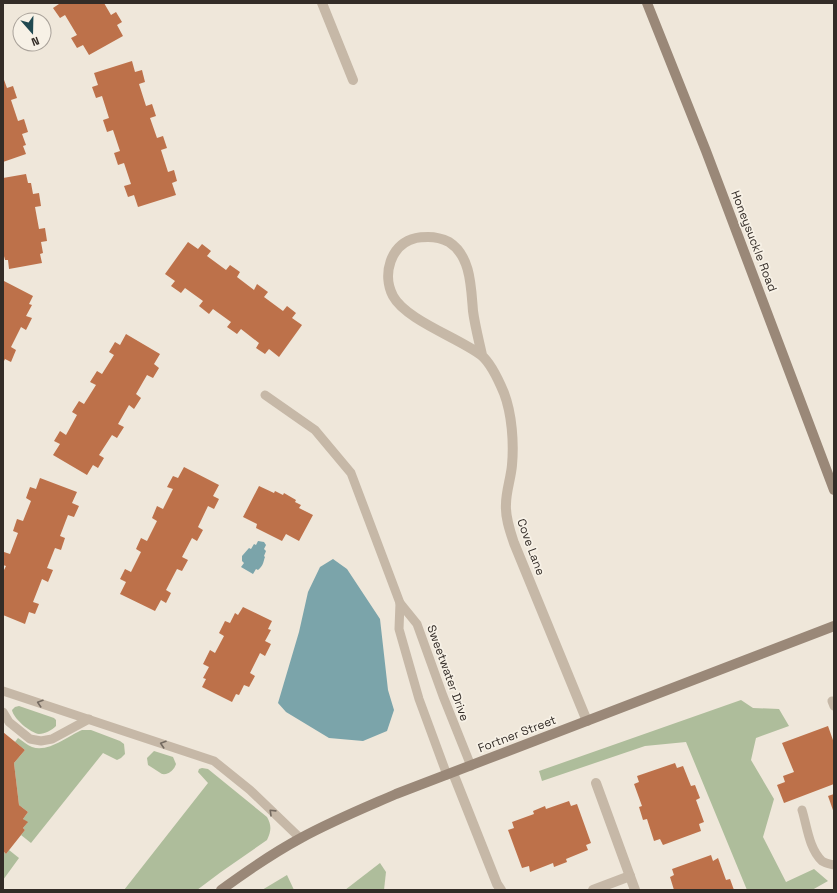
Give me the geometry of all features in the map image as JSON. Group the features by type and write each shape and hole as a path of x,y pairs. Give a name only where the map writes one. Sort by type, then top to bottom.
{"street":[{"path":"322,3 353,80"},
{"name":"Honeysuckle Road","path":"647,3 706,151 834,490"},
{"name":"Cove Lane","path":"482,355 424,323 406,311 394,298 388,282 388,268 395,252 404,243 416,237 432,237 448,241 456,248 463,258 468,272 472,292 473,311 482,355 496,375 505,396 509,415 513,440 512,466 505,505 512,536 587,721"},
{"name":"Fortner Street","path":"221,890 244,873 300,838 338,819 396,794 834,626"},
{"path":"450,774 497,884 501,890"},
{"path":"596,783 635,890"},
{"path":"593,890 630,876"}],"lane":[{"path":"265,395 315,430 351,472 400,603 399,629 419,699 450,774"},
{"name":"Sweetwater Drive","path":"400,603 417,624 443,696 471,766"},
{"path":"3,691 214,762 250,790 300,838"},
{"path":"3,712 9,722 30,739 41,741 52,739 89,719"},
{"path":"802,810 812,845 817,854 823,862 834,865"}],"green space":[{"path":"741,700 753,708 779,709 789,726 756,738 751,760 774,799 763,837 786,882 814,869 828,881 812,890 747,890 686,742 645,746 542,781 539,771"},
{"path":"19,706 54,718 56,720 56,726 48,732 41,734 31,731 15,717 13,713 12,710"},
{"path":"82,730 91,730 120,741 124,744 125,754 117,760 103,753 31,843 21,835 25,830 23,828 27,823 23,819 28,812 19,805 14,763 25,750 15,742 18,738 32,747 45,748"},
{"path":"154,751 173,757 176,764 171,772 162,774 148,765 147,758"},
{"path":"199,769 208,769 267,817 270,823 270,828 267,840 197,890 124,890 208,783 198,772"},
{"path":"9,850 19,858 3,880 3,853 4,852 6,854"},
{"path":"380,863 386,872 384,890 345,890"},
{"path":"287,875 294,890 262,890"}],"water":[{"path":"258,541 264,542 266,545 264,549 266,551 262,565 258,570 256,569 253,574 241,567 244,563 242,561 242,556 249,548 251,549 254,544 256,545"},
{"path":"333,559 347,569 380,619 388,690 394,710 387,731 363,741 329,738 286,712 278,703 299,632 308,592 320,567"}],"building":[{"path":"58,3 104,3 111,15 116,12 122,22 117,25 123,36 89,55 83,45 77,48 71,38 77,35 65,15 60,18 53,8 59,4"},
{"path":"132,61 135,72 142,70 145,82 139,84 146,106 152,104 156,116 150,118 157,138 163,136 167,148 161,150 168,172 174,170 177,181 172,183 176,195 138,207 134,195 128,197 124,186 131,184 124,163 118,165 114,153 120,151 113,130 107,132 103,120 109,118 102,96 96,98 92,87 98,85 94,73"},
{"path":"3,77 7,88 13,86 17,98 11,100 18,121 24,119 28,132 22,134 26,145 23,146 26,154 3,162"},
{"path":"26,174 28,183 31,183 33,194 39,193 41,206 35,207 39,229 45,228 47,241 41,242 43,253 40,254 42,263 9,269 8,260 5,260 3,252 3,178"},
{"path":"188,242 198,249 202,244 211,251 207,256 226,270 230,265 240,272 237,277 254,290 257,284 268,292 264,297 283,311 287,306 296,313 292,318 302,325 279,357 269,349 265,354 256,348 259,343 241,329 237,334 227,327 231,322 213,309 209,314 199,306 203,301 185,288 181,293 171,286 175,281 165,274"},
{"path":"4,281 33,296 29,304 32,305 26,316 32,318 26,330 21,327 11,347 16,350 11,362 5,359 3,363"},
{"path":"126,334 160,354 154,364 159,368 153,378 147,375 136,394 141,398 134,409 129,405 118,424 124,427 117,438 112,435 99,455 104,458 98,468 93,465 87,475 53,455 60,444 54,441 60,431 66,435 77,415 72,412 79,401 84,404 96,385 90,382 97,371 102,374 114,355 109,352 115,342 120,345"},
{"path":"184,467 219,485 213,496 219,499 214,509 208,506 198,527 203,530 197,541 192,538 182,557 188,560 182,571 177,569 166,590 171,593 166,603 161,600 155,611 120,594 126,582 120,579 125,569 131,572 141,552 136,549 141,538 147,541 157,521 152,518 157,506 163,509 173,489 167,487 173,476 178,478"},
{"path":"40,478 77,492 72,503 79,506 74,517 68,515 60,536 65,538 61,550 55,548 47,568 53,570 48,582 42,579 33,602 39,604 35,614 29,612 25,624 3,615 3,572 6,566 3,565 3,555 4,552 10,554 18,533 13,531 17,519 23,521 31,501 26,498 30,487 36,489"},
{"path":"259,486 274,493 275,491 283,495 284,493 296,500 295,502 301,505 299,508 313,515 299,541 286,534 282,541 256,528 257,524 243,517"},
{"path":"243,607 272,621 268,629 271,630 265,641 271,644 265,656 260,653 250,673 255,676 249,687 244,685 239,695 236,694 232,702 202,687 206,679 203,678 209,667 203,664 210,650 215,653 224,636 219,633 225,621 230,623 235,613 238,615"},
{"path":"828,726 834,743 834,784 784,803 777,785 785,782 783,776 794,772 782,743"},
{"path":"3,732 25,750 14,763 19,805 28,812 23,819 28,822 23,828 25,830 6,854 4,852 3,853"},
{"path":"675,763 677,768 683,766 691,786 695,785 700,798 696,800 704,822 699,824 701,831 663,845 660,839 654,841 647,819 643,820 639,807 642,806 634,784 639,782 637,776"},
{"path":"834,794 834,813 828,796"},
{"path":"569,801 571,806 577,804 591,843 586,845 588,850 566,859 567,862 554,867 553,863 530,872 529,866 522,868 508,830 514,828 512,822 534,814 533,811 545,806 546,809"},
{"path":"711,855 713,861 718,858 726,880 730,879 734,890 674,890 670,877 674,875 672,869"}]}
